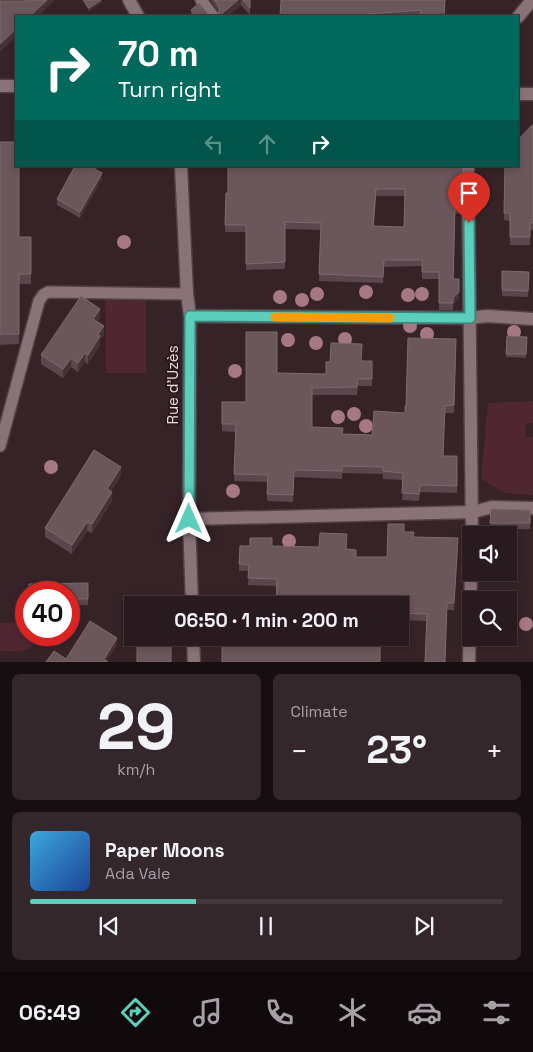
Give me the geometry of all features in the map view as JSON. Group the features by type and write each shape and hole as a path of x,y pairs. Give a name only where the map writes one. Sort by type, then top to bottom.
{"street":[{"path":"519,16 532,0"},
{"path":"131,1 138,15"},
{"path":"0,86 15,86"},
{"path":"519,94 533,94"},
{"name":"Rue d'Uzès","path":"181,167 187,294 190,316 189,519 192,596"},
{"path":"468,167 472,526"},
{"path":"190,316 470,318 487,316 533,319"},
{"path":"189,519 473,512 492,507 533,508"},
{"path":"470,662 472,581"},
{"path":"193,646 194,662"}],"lane":[{"path":"201,0 212,15"},
{"path":"0,446 39,301 43,295 48,292 187,294"}],"shaded area":[{"path":"146,292 146,373 106,373 105,293"},
{"path":"533,401 533,423 526,423 525,437 533,437 533,495 505,493 481,479 488,403"},
{"path":"15,622 15,646 33,646 24,650 0,651 0,623"}],"building":[{"path":"47,0 31,15 15,15 15,30 0,44 0,1"},
{"path":"84,0 101,0 89,8"},
{"path":"215,0 238,0 218,15 220,8"},
{"path":"243,0 250,0 250,8"},
{"path":"281,0 445,0 444,15 421,15 421,10 368,15 280,15"},
{"path":"199,3 209,15 195,15 191,10"},
{"path":"533,125 533,223 530,222 530,237 510,237 510,213 504,213 505,167 519,167 519,139"},
{"path":"0,142 15,142 15,167 19,167 19,237 31,237 31,274 19,274 19,334 0,334"},
{"path":"74,167 95,167 94,169 102,173 80,212 57,199"},
{"path":"228,167 461,167 460,207 455,207 453,279 459,279 459,292 453,298 453,303 439,303 439,272 422,272 422,260 384,260 383,277 319,274 321,223 285,222 285,262 246,264 246,225 225,225 226,193 228,193","holes":["376,189 405,189 404,227 373,226"]},
{"path":"502,271 529,272 528,291 502,290"},
{"path":"81,296 100,309 93,319 104,326 88,355 85,353 78,363 71,358 63,369 41,355"},
{"path":"246,332 277,332 277,373 326,374 326,362 330,362 331,343 362,344 361,361 372,361 372,379 358,379 357,387 312,388 312,427 343,428 342,434 372,435 374,411 405,413 408,338 456,339 454,405 445,406 443,456 457,456 457,486 420,485 419,494 402,493 403,473 383,471 383,467 342,466 342,471 294,470 293,495 267,494 268,475 234,474 236,424 222,424 222,402 246,402"},
{"path":"507,336 527,337 526,354 506,354"},
{"path":"94,450 121,467 107,489 112,492 92,524 87,522 72,545 45,528"},
{"path":"491,509 530,510 530,523 490,523"},
{"path":"388,524 404,524 404,532 414,532 413,537 458,538 454,603 447,603 445,662 425,662 427,614 409,613 409,596 276,596 277,579 248,578 249,565 239,564 240,546 250,546 250,538 272,538 272,546 319,547 320,533 347,534 346,549 356,550 356,557 387,557"},
{"path":"80,583 88,583 88,599 80,599"},
{"path":"90,621 117,638 104,659 108,662 46,662 54,651 66,659 74,646 80,646 80,637"},
{"path":"137,646 171,646 171,662 137,662"},
{"path":"222,646 380,646 380,662 222,662"}],"slow traffic":[{"path":"275,317 390,318"}],"route":[{"path":"189,519 190,316 470,318 469,223"}]}
